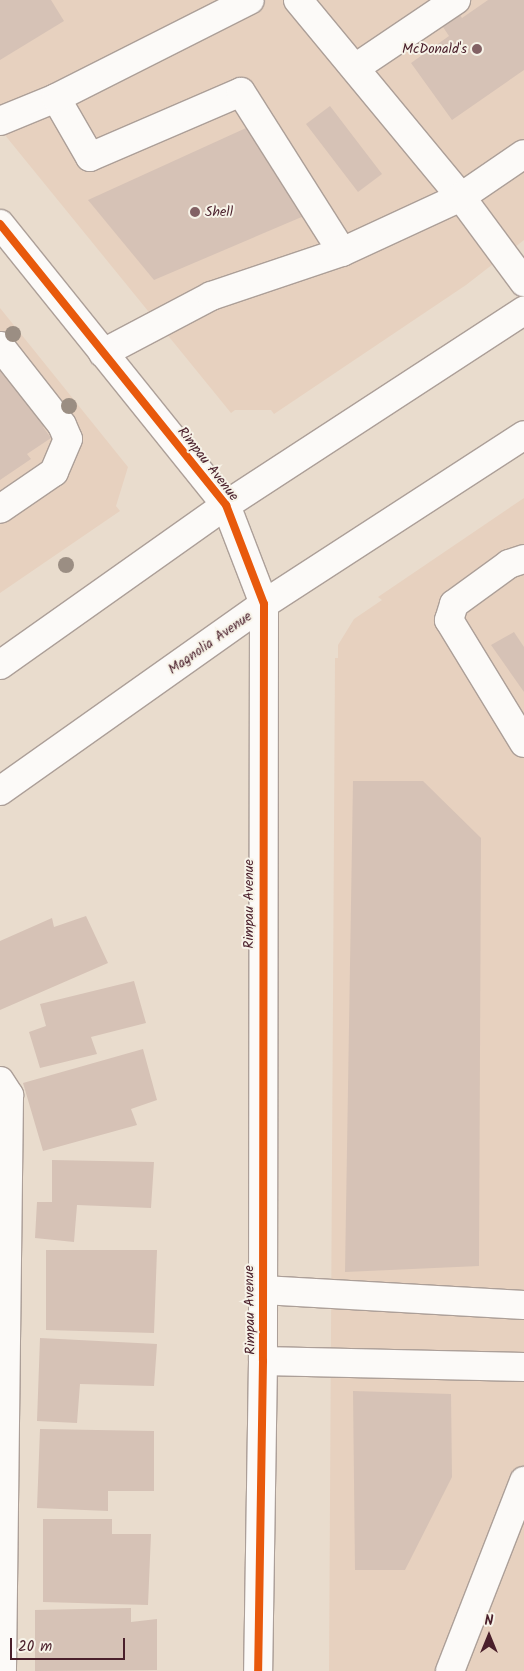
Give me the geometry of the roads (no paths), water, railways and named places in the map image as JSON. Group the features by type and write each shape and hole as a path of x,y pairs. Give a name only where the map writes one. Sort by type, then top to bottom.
{"main road":[{"path":"0,121 56,98 250,0"},
{"path":"298,0 461,197 524,282"},
{"path":"355,68 456,0"},
{"path":"56,98 90,157 241,92 342,252"},
{"path":"103,353 211,296 342,252 461,197 524,154"},
{"name":"Rimpau Avenue","path":"0,224 226,505 264,604 263,1361 258,1671"},
{"path":"0,665 226,505 524,312"},
{"path":"0,346 62,425 68,440 54,472 0,509"},
{"name":"Magnolia Avenue","path":"0,791 264,604 524,435"},
{"path":"524,559 510,564 454,604 449,620 524,743"},
{"path":"0,1081 9,1095 1,1532 2,1671"},
{"path":"262,1290 524,1305"},
{"path":"263,1361 524,1367"},
{"path":"450,1671 524,1481"}],"place":[{"name":"McDonald's","path":"477,49"},
{"name":"Shell","path":"195,212"}]}
